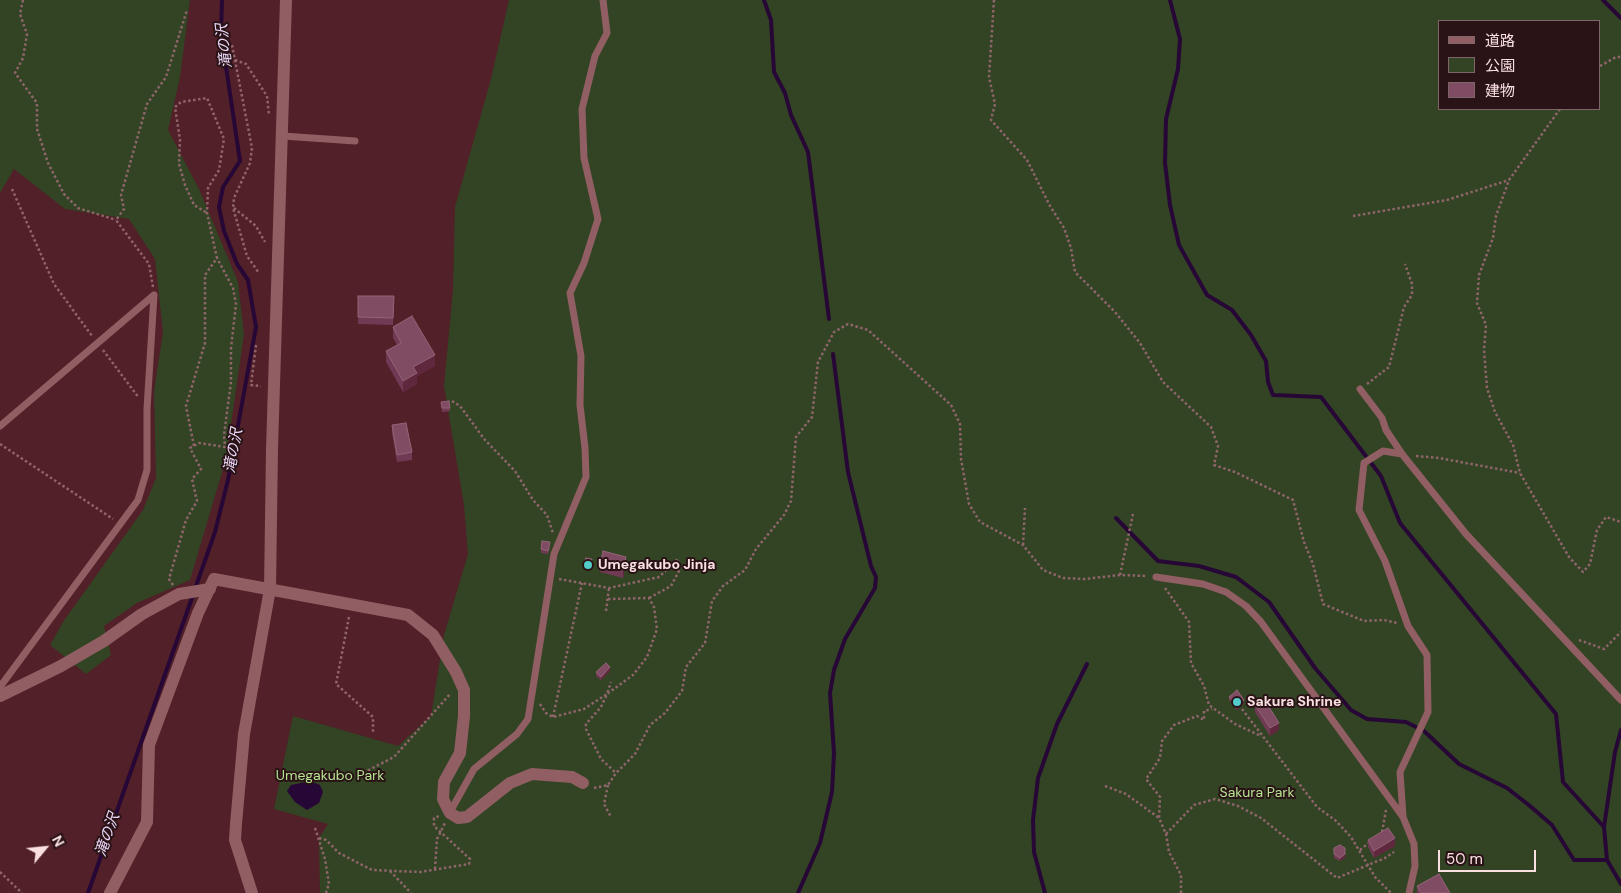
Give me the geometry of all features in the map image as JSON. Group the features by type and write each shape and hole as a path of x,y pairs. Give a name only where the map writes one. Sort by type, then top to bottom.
{"street":[{"path":"252,893 235,840 244,734 270,589 286,0"},
{"path":"110,893 147,822 149,745 206,589 214,579 408,615 433,635 464,690 464,716 460,753 444,782 443,799 450,813 458,818 467,817 510,783 532,774 572,777 583,783"},
{"path":"0,696 61,666 104,641 142,614 182,594 206,589"}],"lane":[{"path":"450,813 474,768 517,734 528,719 531,690 550,578 559,544 586,477 580,405 582,356 570,293 584,263 598,219 584,158 582,109 595,56 607,33 603,0"},
{"path":"283,132 356,141"},
{"path":"0,426 154,295"},
{"path":"0,687 138,500 147,470 147,409 154,295"},
{"path":"1360,389 1382,418 1386,430 1402,454 1466,534 1621,700"},
{"path":"1402,454 1383,451 1364,463 1359,510 1385,561 1408,626 1427,655 1428,712 1400,772 1403,817"},
{"path":"1156,577 1203,584 1226,592 1246,606 1261,622 1403,817 1414,844 1415,866 1408,893"}],"path":[{"path":"23,0 20,14 27,34 23,58 15,73 37,103 36,129 48,163 64,194 78,208 116,220 149,264 154,295"},
{"path":"994,0 989,77 995,104 991,120 1027,160 1050,206 1064,228 1071,248 1075,272 1115,312 1140,343 1163,382 1211,427 1218,446 1214,465 1235,472 1293,500 1304,542 1313,564 1322,604 1364,621 1384,620 1408,626"},
{"path":"116,220 124,209 121,195 147,104 166,78 187,10"},
{"path":"232,45 252,148 250,163 234,198 233,208 247,256 260,273"},
{"path":"1601,65 1616,57 1621,58"},
{"path":"235,60 246,64 266,96 269,122 283,132"},
{"path":"182,594 170,579 186,520 196,501 192,479 201,469 190,448 198,443 225,447 224,435 232,382 231,348 236,304 233,288 218,258 207,213 208,188 219,170 224,139 207,98 180,102 175,107 180,140 179,164 185,185 194,205 207,213"},
{"path":"1559,110 1509,180 1496,216 1493,238 1479,275 1477,303 1486,325 1484,350 1487,388 1495,412 1512,445 1520,473 1569,558 1583,572 1590,564 1597,530 1606,517 1621,522"},
{"path":"1353,216 1447,200 1509,180"},
{"path":"12,190 54,284 147,409"},
{"path":"233,208 256,226 266,244"},
{"path":"194,446 186,406 205,343 205,275 218,258"},
{"path":"1360,389 1389,367 1404,307 1412,295 1412,284 1406,264"},
{"path":"611,817 604,804 608,785 616,773 635,754 650,724 665,713 682,691 686,666 705,643 712,601 723,586 745,570 756,549 784,515 791,501 796,437 812,417 818,362 834,332 848,324 868,330 951,405 960,424 961,459 969,504 980,522 1023,546 1043,570 1063,578 1085,579 1120,575 1156,577 1190,622 1191,663 1200,675 1206,699 1212,709 1235,724 1261,736"},
{"path":"256,345 251,385 275,388"},
{"path":"452,401 460,406 485,440 515,471 533,500 547,515 559,544"},
{"path":"0,444 120,524"},
{"path":"1402,454 1439,458 1520,473"},
{"path":"1023,546 1025,508"},
{"path":"1120,575 1133,514"},
{"path":"550,578 610,588 659,577 678,559 680,569 671,586 649,598 608,599"},
{"path":"552,716 582,583"},
{"path":"606,611 610,588"},
{"path":"531,690 546,713 552,716 584,709 633,674 647,657 657,629 654,606 649,598"},
{"path":"351,603 336,684 373,717 373,734"},
{"path":"1561,634 1604,649 1621,632"},
{"path":"359,774 394,757 461,682"},
{"path":"610,682 601,707 586,724 586,729 601,759 616,773"},
{"path":"1181,893 1181,875 1169,852 1166,834 1159,818 1160,797 1146,779 1160,758 1162,741 1174,725 1196,716 1204,720 1204,711 1212,709"},
{"path":"1242,709 1317,807 1335,820 1360,850 1375,877 1391,893"},
{"path":"583,783 594,788 608,785"},
{"path":"1105,786 1126,794 1159,818"},
{"path":"1166,834 1194,805 1215,799 1238,806 1261,818 1338,878 1370,865 1394,852"},
{"path":"1360,850 1383,832 1386,808 1390,800"},
{"path":"435,869 437,839 450,813"},
{"path":"319,838 326,840 339,853 358,865 372,870 420,872 469,864 470,859 458,846 440,834 434,826 434,818 450,813"},
{"path":"315,828 329,884 326,893"},
{"path":"389,870 411,893"},
{"path":"0,872 22,893"}],"green space":[{"path":"0,0 190,0 180,77 168,130 199,189 238,282 244,334 226,459 190,580 137,603 104,626 111,655 86,674 50,645 63,622 143,510 156,478 154,391 163,332 155,259 129,219 65,209 14,169 0,193"},
{"path":"509,0 1621,0 1621,893 320,893 319,838 328,824 274,809 293,716 398,746 431,716 444,635 468,554 464,505 444,386 453,290 455,207 491,79"}],"shaded area":[{"path":"310,781 320,785 323,792 319,803 307,810 295,802 287,791 291,785"}],"building":[{"path":"358,296 394,296 393,318 358,317"},
{"path":"412,316 435,355 413,367 417,373 403,381 386,351 401,343 393,327"},
{"path":"449,401 450,408 442,408 441,402"},
{"path":"406,423 412,452 397,455 392,425"},
{"path":"542,541 550,542 548,551 541,549"},
{"path":"603,551 626,557 623,570 600,565"},
{"path":"586,558 592,559 590,565 584,563"},
{"path":"606,663 610,667 601,677 596,672"},
{"path":"1237,690 1244,700 1237,706 1229,697"},
{"path":"1264,699 1279,723 1270,728 1255,705"},
{"path":"1388,828 1395,838 1374,851 1368,840"},
{"path":"1340,845 1345,848 1345,854 1340,858 1334,854 1334,848"},
{"path":"1439,874 1450,893 1421,893 1417,886"}],"waterway":[{"name":"滝の沢","path":"195,589 215,532 228,480 256,327 248,280 237,264 224,231 219,207 223,187 240,161 221,33 222,0"},
{"path":"764,0 771,20 774,72 785,93 791,115 808,152 829,319"},
{"path":"1170,0 1180,39 1178,69 1166,119 1165,163 1170,205 1179,245 1207,295 1232,310 1251,335 1266,361 1268,382 1273,395 1321,397 1381,476 1400,523 1556,714 1563,782 1604,827"},
{"path":"1603,0 1621,18"},
{"path":"798,893 820,843 832,792 834,753 830,693 834,670 845,639 875,588 876,577 871,566 848,472 833,354"},
{"path":"1116,518 1158,561 1199,566 1236,577 1269,602 1315,668 1351,710 1367,719 1406,722 1416,727"},
{"name":"滝の沢","path":"88,893 193,595"},
{"path":"1045,893 1034,852 1033,820 1038,778 1057,724 1087,664"},
{"path":"1621,730 1615,752 1604,827 1607,860 1621,884"},
{"path":"1424,731 1459,764 1507,788 1530,806 1552,825 1574,860 1607,860"}],"place":[{"name":"Umegakubo Jinja","path":"588,565"},
{"name":"Sakura Shrine","path":"1237,702"}],"park label":[{"name":"Umegakubo Park","path":"330,776"},
{"name":"Sakura Park","path":"1257,793"}]}
